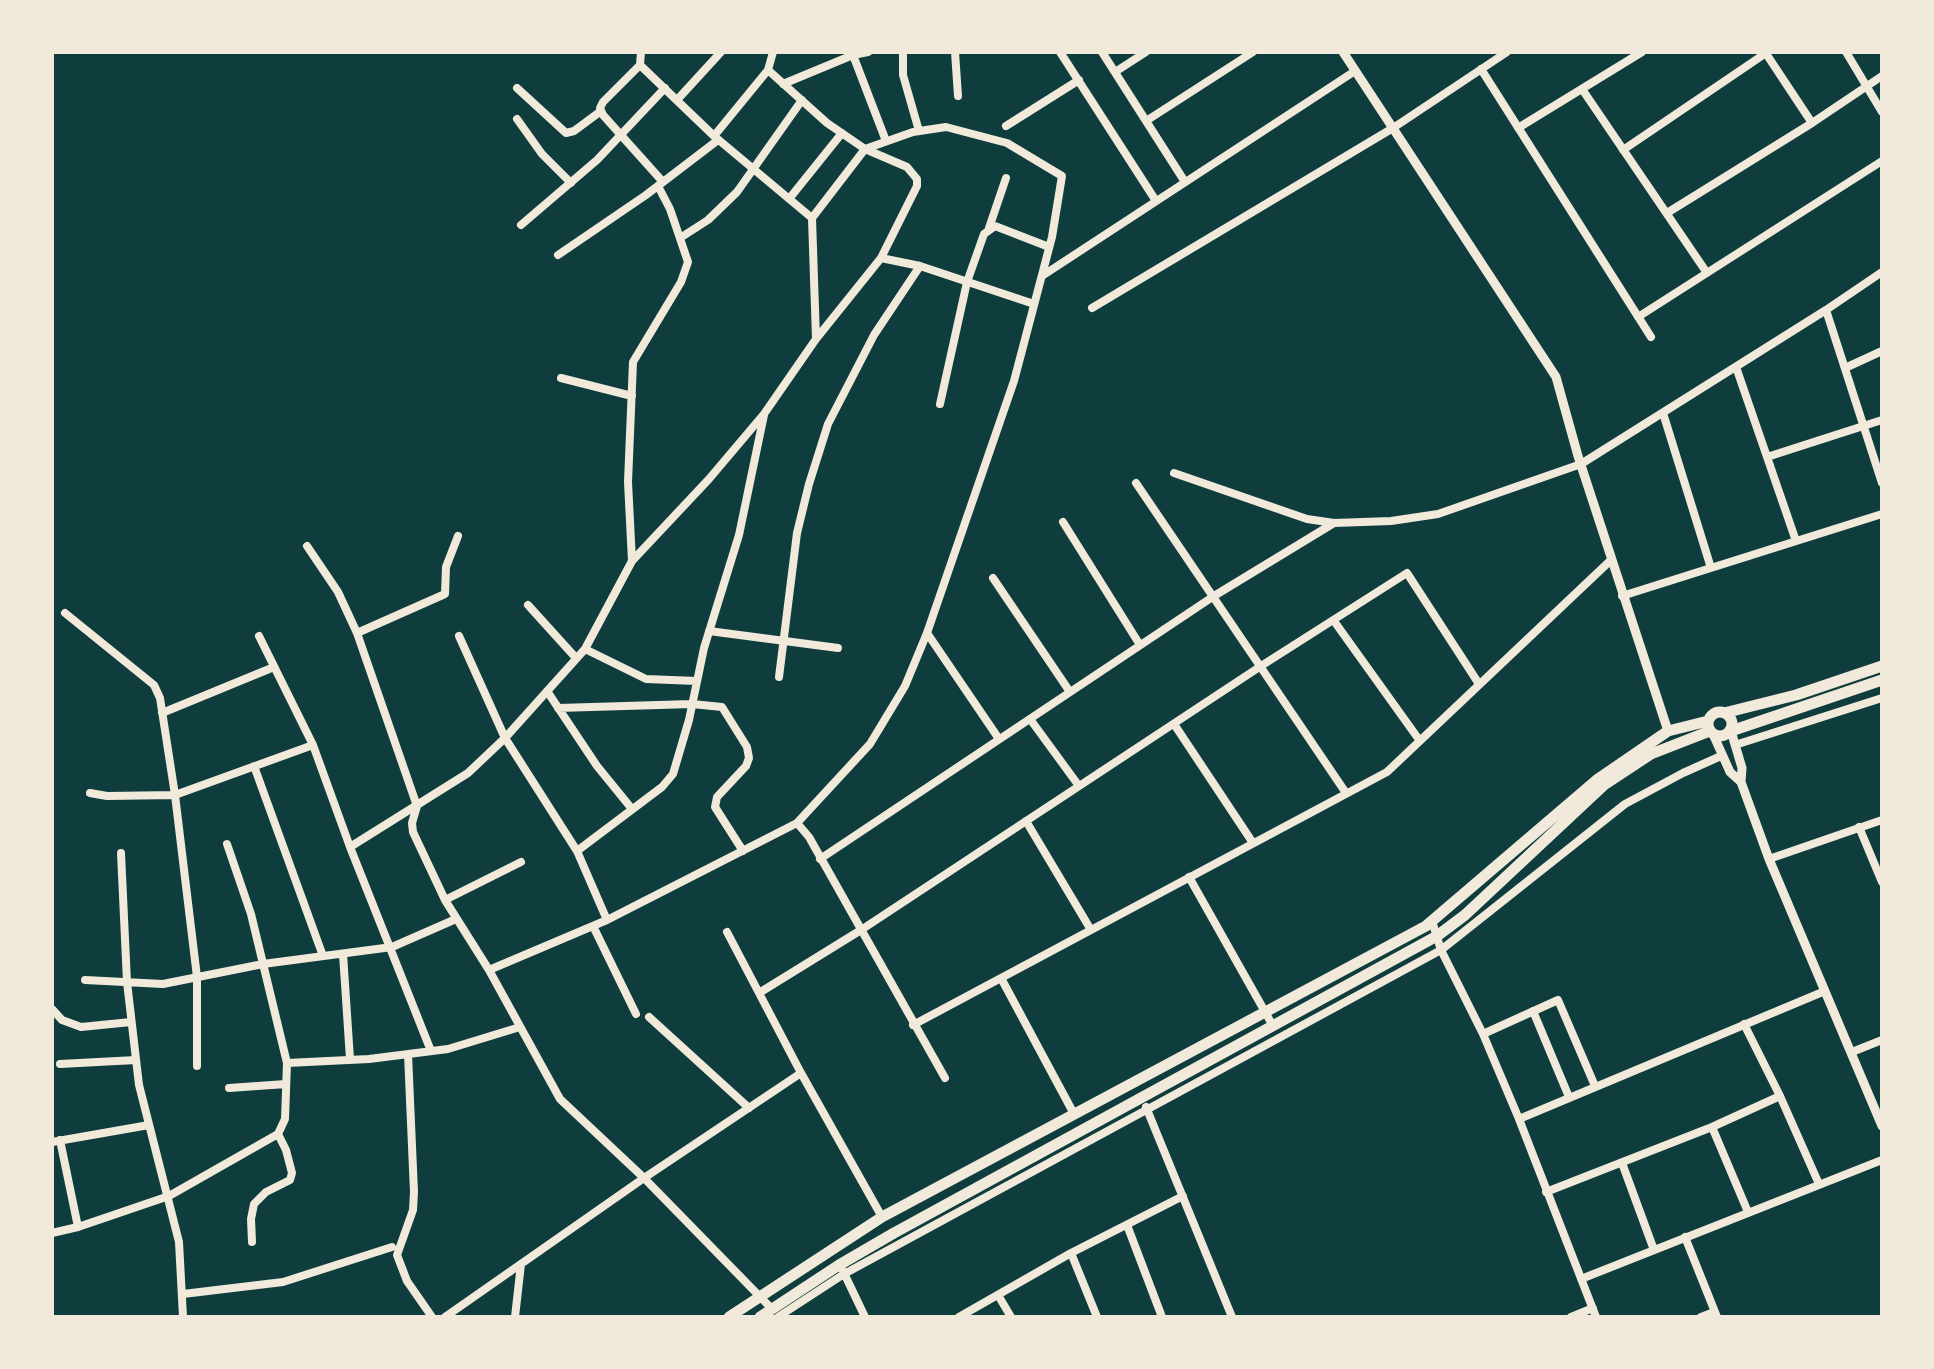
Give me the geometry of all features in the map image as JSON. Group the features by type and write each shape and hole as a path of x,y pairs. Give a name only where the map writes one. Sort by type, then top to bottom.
{"main road":[{"path":"1710,729 1714,714 1796,695 1882,666"},
{"path":"729,1317 882,1217 1432,921 1598,779 1668,731 1710,729 1720,737 1882,680"},
{"path":"1724,713 1731,720 1731,731"},
{"path":"760,1317 775,1313 842,1269 1143,1104 1273,1026 1437,936 1465,915 1604,785 1651,754 1710,729"}],"street":[{"path":"517,88 566,133 574,131 601,111 603,102 640,65 641,52"},
{"path":"677,100 721,52"},
{"path":"558,255 661,184 716,138 768,70 773,52"},
{"path":"783,84 853,55 868,52"},
{"path":"903,52 903,75 919,131"},
{"path":"955,52 958,96"},
{"path":"1060,52 1156,201"},
{"path":"1102,52 1185,182"},
{"path":"1115,72 1146,52"},
{"path":"1146,121 1253,52"},
{"path":"1343,52 1556,377 1622,596 1668,731"},
{"path":"1092,308 1393,128 1507,52"},
{"path":"1518,128 1642,52"},
{"path":"1623,150 1766,52 1812,123"},
{"path":"1846,52 1882,112"},
{"path":"853,55 886,141"},
{"path":"640,65 716,138 812,218"},
{"path":"1481,69 1651,337"},
{"path":"350,847 468,773 505,738 585,649 632,561 709,479 764,414 816,339 881,258 917,186 917,179 907,167 865,149 842,133 768,70"},
{"path":"1041,276 1355,71"},
{"path":"1667,213 1882,76"},
{"path":"1006,126 1079,80"},
{"path":"521,225 571,183 665,88"},
{"path":"1582,89 1707,273"},
{"path":"680,238 724,205 754,169 802,100"},
{"path":"601,111 661,184 688,262 681,282 633,362 628,482 632,561"},
{"path":"517,119 542,154 571,183"},
{"path":"489,970 607,920 743,851 803,830 870,744 930,637 1014,381 1049,247 1062,176 1007,143 946,127 919,131 865,149 812,218 816,339"},
{"path":"789,199 842,133"},
{"path":"1638,317 1882,161"},
{"path":"940,404 967,282 1006,178"},
{"path":"989,228 1000,228 1049,247"},
{"path":"881,258 920,266 1034,304"},
{"path":"779,677 797,533 828,424 874,335 920,266"},
{"path":"1174,473 1307,519 1334,523 1391,521 1438,514 1581,464 1882,272"},
{"path":"1826,310 1882,483"},
{"path":"1845,368 1882,351"},
{"path":"1736,367 1796,541"},
{"path":"561,378 632,396"},
{"path":"1663,413 1711,568"},
{"path":"577,851 662,787 673,774 709,631 739,535 764,414"},
{"path":"1767,457 1882,420"},
{"path":"1136,483 1346,793"},
{"path":"1622,596 1882,514"},
{"path":"1063,522 1140,645"},
{"path":"820,859 1214,596 1334,523"},
{"path":"357,633 445,594 446,567 458,536"},
{"path":"307,546 338,592 357,633 417,806 413,832 445,900 489,970 560,1099 644,1178 762,1296 775,1313"},
{"path":"913,1025 1387,772 1611,560"},
{"path":"759,993 861,930 1407,573 1479,684"},
{"path":"993,578 1070,692"},
{"path":"528,605 576,658"},
{"path":"65,613 154,685 162,713 175,795 197,977 197,1066"},
{"path":"1334,621 1420,741"},
{"path":"709,631 838,648"},
{"path":"259,636 313,745 431,1051"},
{"path":"459,636 505,738 577,851 607,920"},
{"path":"930,637 999,739"},
{"path":"585,649 646,679 697,681"},
{"path":"162,713 274,667"},
{"path":"1858,688 1863,704"},
{"path":"547,691 597,766 632,809"},
{"path":"1735,745 1882,698"},
{"path":"558,708 692,704 724,708 749,754 746,766 715,802 718,813 743,851"},
{"path":"1030,719 1079,786"},
{"path":"1174,724 1253,843"},
{"path":"1710,729 1730,772 1741,782"},
{"path":"1731,731 1742,768 1741,782 1769,859 1882,1126"},
{"path":"90,793 107,796 175,795 313,745"},
{"path":"1232,1317 1143,1104 1441,950 1625,804 1721,756"},
{"path":"254,766 323,956"},
{"path":"1769,859 1882,820"},
{"path":"1026,821 1091,930"},
{"path":"1859,827 1882,882"},
{"path":"803,830 945,1078"},
{"path":"52,1233 169,1196 278,1134 285,1119 287,1063 251,914 227,844"},
{"path":"121,853 127,982 139,1085 179,1242 183,1317"},
{"path":"445,900 521,862"},
{"path":"1189,877 1273,1026"},
{"path":"85,980 163,984 263,964 392,947 456,919"},
{"path":"1432,921 1441,950 1483,1034 1519,1119 1594,1312 1571,1317"},
{"path":"593,926 636,1014"},
{"path":"727,932 882,1217"},
{"path":"343,954 350,1059"},
{"path":"1001,978 1074,1114"},
{"path":"1519,1119 1825,991"},
{"path":"1483,1034 1558,1000 1595,1086"},
{"path":"52,1009 62,1020 81,1027 131,1022"},
{"path":"1533,1011 1569,1097"},
{"path":"649,1017 749,1108"},
{"path":"1744,1024 1819,1184"},
{"path":"287,1063 448,1049 520,1027"},
{"path":"1852,1052 1882,1040"},
{"path":"408,1054 413,1210 394,1251 401,1268 432,1317"},
{"path":"60,1064 136,1060"},
{"path":"445,1317 801,1073"},
{"path":"229,1088 286,1084"},
{"path":"1546,1192 1712,1127 1780,1096"},
{"path":"78,1227 56,1141 149,1125"},
{"path":"1712,1127 1748,1212"},
{"path":"252,1242 254,1204 266,1192 290,1180 292,1173 278,1134"},
{"path":"1581,1279 1882,1160"},
{"path":"1622,1163 1654,1250"},
{"path":"959,1317 1071,1253 1183,1196"},
{"path":"1127,1225 1162,1317"},
{"path":"1685,1237 1716,1314 1701,1317"},
{"path":"183,1299 283,1282 394,1251"},
{"path":"1071,1253 1097,1317"},
{"path":"515,1317 521,1264"},
{"path":"842,1269 865,1317"},
{"path":"998,1295 1011,1317"}]}
